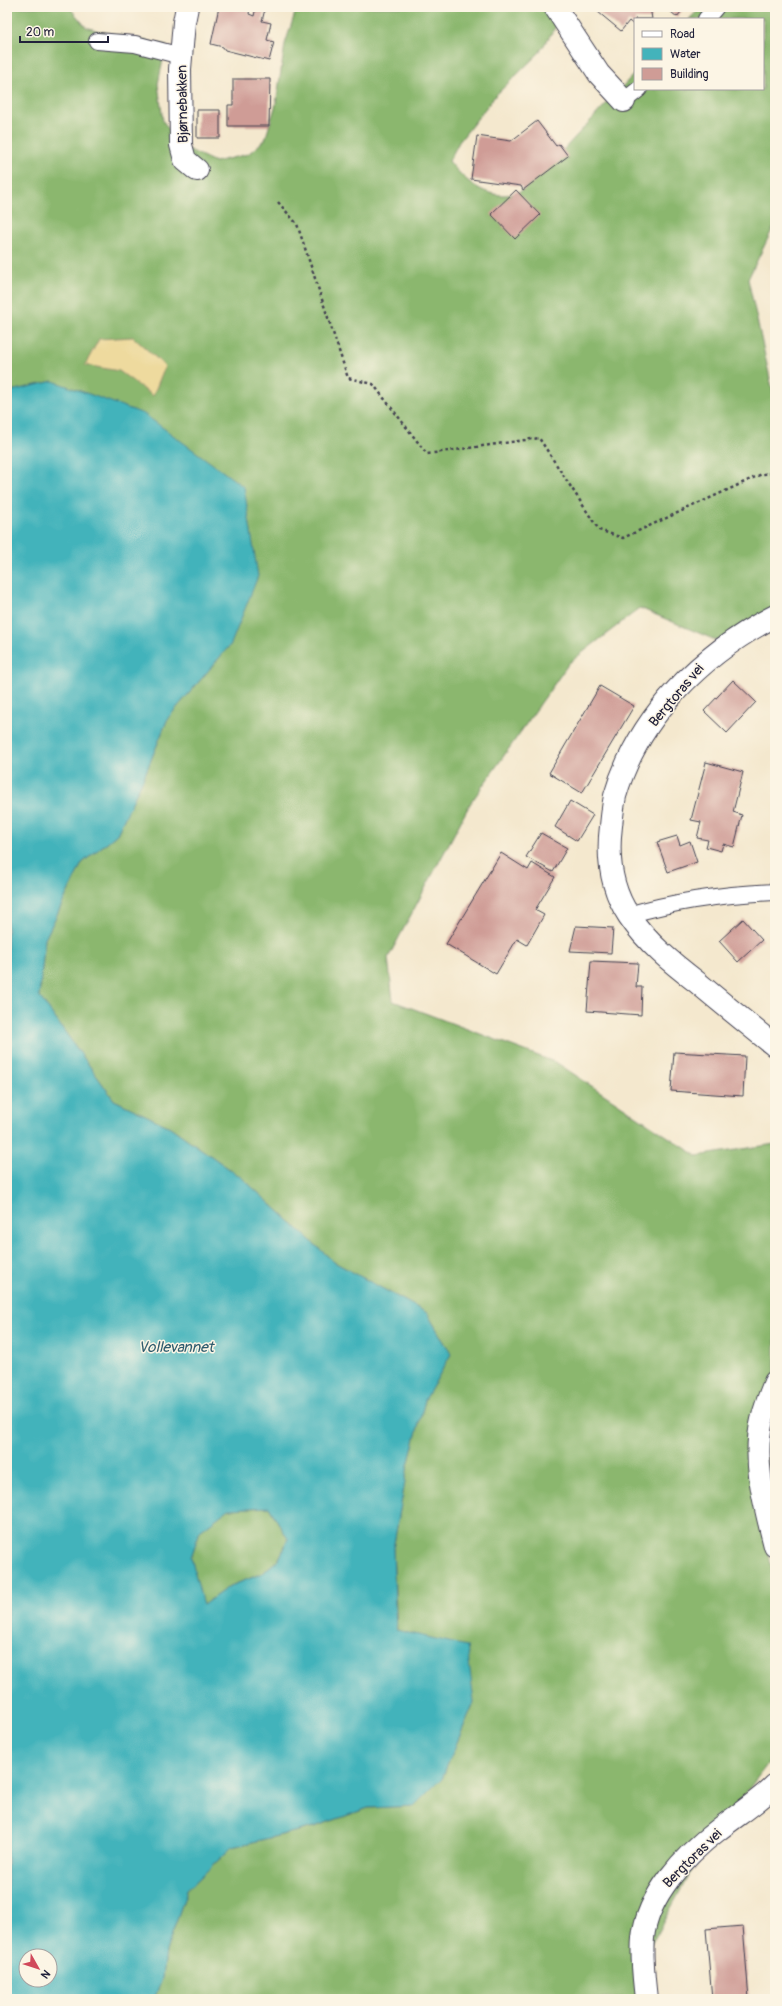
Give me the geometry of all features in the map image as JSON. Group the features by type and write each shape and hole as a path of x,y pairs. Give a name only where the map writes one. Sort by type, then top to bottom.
{"street":[{"name":"Bjørnebakken","path":"187,7 181,56 181,145 185,160 197,170"},
{"path":"555,7 599,74 632,95"},
{"name":"Bergtoras vei","path":"775,616 752,628 705,660 660,709 631,754 615,797 610,836 611,872 615,886 628,915 643,935 662,954 775,1046"},
{"path":"775,1382 762,1420 759,1443 759,1465 766,1511 775,1546"},
{"name":"Bergtoras vei","path":"646,1999 642,1950 643,1937 652,1905 662,1887 716,1831 760,1800 775,1785"}],"lane":[{"path":"707,18 716,7"},
{"name":"Bjørnebakken","path":"97,41 135,44 181,56"},
{"path":"628,915 666,904 775,892"}],"path":[{"path":"278,202 297,224 348,378 373,384 427,454 539,438 599,530 622,538 762,474 775,473"}],"green space":[{"path":"7,7 69,7 86,27 166,45 158,84 163,121 181,146 215,162 248,154 265,140 276,104 285,44 297,7 556,7 558,23 539,53 495,96 459,142 449,161 463,177 472,184 490,193 500,195 521,191 536,179 634,74 634,90 764,90 764,18 690,18 702,7 775,7 775,224 748,279 775,401 775,624 720,642 640,608 569,663 470,804 388,958 393,1001 557,1063 697,1156 775,1144 775,1395 764,1410 769,1554 775,1590 775,1754 701,1853 637,1970 638,1999 154,1999 163,1977 166,1951 187,1890 232,1847 314,1827 368,1808 414,1806 442,1778 474,1702 397,1630 393,1549 408,1465 425,1400 451,1354 427,1313 334,1262 242,1178 170,1127 114,1100 39,996 45,939 82,863 117,834 144,777 168,718 231,644 53,381 7,392"},
{"path":"269,1507 288,1539 279,1559 261,1574 228,1587 202,1606 191,1557 200,1531 229,1509"}],"sand":[{"path":"133,337 165,366 153,396 119,371 85,365 99,339"}],"water":[{"name":"Vollevannet","path":"53,381 144,414 244,487 258,576 231,644 168,718 144,777 117,834 82,863 45,939 39,996 114,1100 170,1127 242,1178 334,1262 427,1313 451,1354 425,1400 408,1465 393,1549 396,1630 467,1646 474,1702 442,1778 414,1806 368,1808 314,1827 232,1847 187,1890 166,1951 163,1977 154,1999 7,1999 7,392","holes":["269,1507 288,1539 279,1559 261,1574 228,1587 203,1605 191,1557 200,1531 229,1509"]}],"building":[{"path":"219,7 250,7 249,14 254,16 256,7 265,9 262,21 271,23 267,40 274,42 269,61 225,50 223,47 211,44"},
{"path":"592,7 650,7 652,18 634,18 634,25 629,21 621,31"},
{"path":"665,7 685,7 677,17"},
{"path":"233,79 270,79 269,126 228,126 228,105 233,105"},
{"path":"197,110 220,110 220,138 197,138"},
{"path":"537,121 556,146 559,144 568,156 523,190 521,186 471,179 477,136 511,141"},
{"path":"516,190 540,215 515,239 491,214"},
{"path":"733,680 756,702 727,733 704,711"},
{"path":"600,686 634,706 582,793 549,773"},
{"path":"706,762 743,772 733,812 742,815 734,847 723,844 721,851 706,847 708,840 697,838 701,822 691,820"},
{"path":"570,801 593,815 577,841 555,827"},
{"path":"541,833 567,848 553,872 526,857"},
{"path":"677,836 680,845 690,841 697,862 668,872 657,842"},
{"path":"501,853 528,870 532,863 555,877 535,910 544,915 527,945 517,939 496,974 446,944"},
{"path":"743,919 762,940 738,962 719,941"},
{"path":"576,926 613,928 611,953 570,951"},
{"path":"591,961 638,963 636,987 642,987 641,1015 587,1011"},
{"path":"674,1052 745,1056 743,1096 671,1091"},
{"path":"743,1926 749,1999 712,1999 706,1929"}]}
